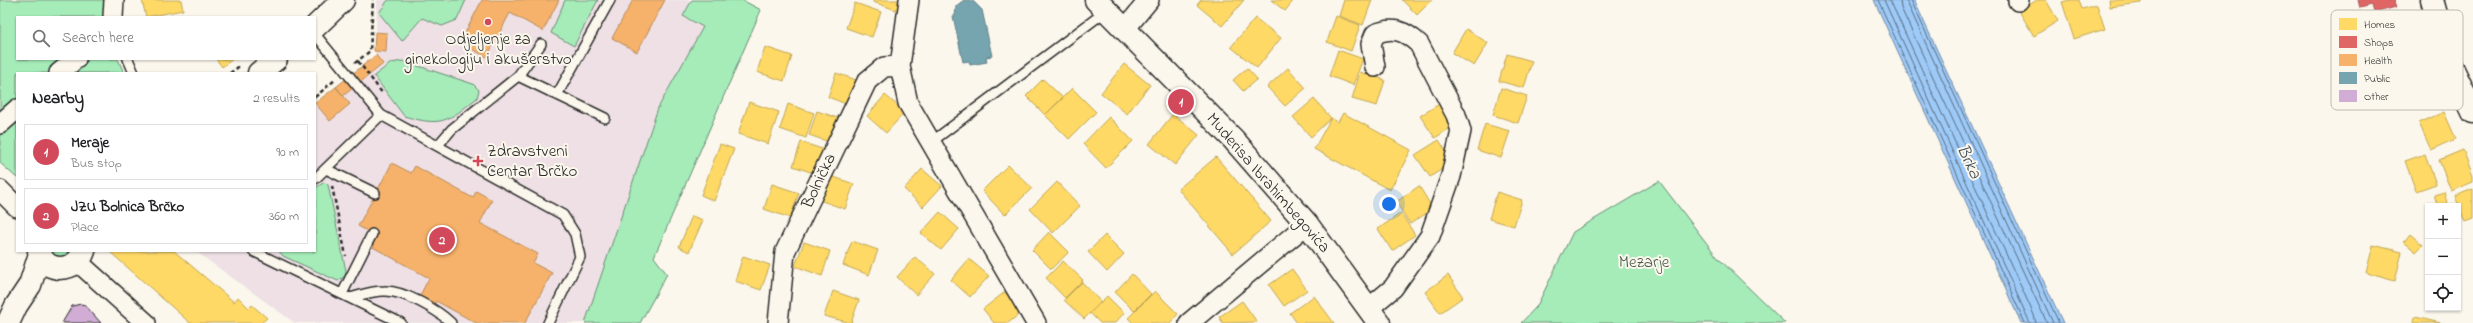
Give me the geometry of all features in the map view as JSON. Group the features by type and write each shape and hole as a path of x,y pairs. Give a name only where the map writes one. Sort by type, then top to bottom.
{"main road":[{"path":"316,27 344,0"},
{"path":"2432,0 2435,10"},
{"name":"Muderisa Ibrahimbegovića","path":"1101,5 1126,28 1233,139 1307,224 1374,316"},
{"path":"260,72 275,60"},
{"path":"2463,91 2473,112"},
{"path":"39,253 44,261 73,261"},
{"path":"8,323 16,306 30,285 39,253"},
{"path":"30,285 73,261"}],"street":[{"path":"113,16 114,0"},
{"path":"909,0 900,66 908,102 930,143 1036,323"},
{"path":"1126,28 1148,0"},
{"path":"1374,316 1430,236 1451,176 1461,131 1456,115 1419,44 1410,35 1397,30 1386,29 1375,34 1371,44 1375,67"},
{"path":"60,72 75,60"},
{"name":"Bolnička","path":"778,323 785,252 819,180 867,81 884,67 900,66"},
{"path":"0,124 16,110"},
{"path":"0,190 16,206"},
{"path":"1189,323 1307,224"},
{"path":"73,261 146,323"}],"lane":[{"path":"558,95 610,0"},
{"path":"930,143 1101,5"},
{"path":"316,35 380,115 438,145 563,215 575,234 580,257 548,323"},
{"path":"438,145 452,129 518,76 541,44"},
{"path":"128,60 134,72"},
{"path":"518,76 605,118"},
{"path":"316,178 380,115"},
{"path":"326,169 376,193"},
{"path":"346,296 350,277 372,234"},
{"path":"255,252 401,323"},
{"path":"346,296 385,291 404,295 444,316 451,323"}],"path":[{"path":"316,96 370,51 373,0"},
{"path":"358,61 385,96"},
{"path":"326,169 332,186 350,277"}],"shaded area":[{"name":"Zdravstveni Centar Brčko","path":"377,0 692,0 683,16 703,27 658,108 585,323 295,323 196,252 316,252 316,102 375,55"}],"green space":[{"path":"0,0 106,0 109,16 16,16 16,60 118,60 124,72 16,72 16,177 0,163"},
{"path":"388,0 466,0 457,20 442,26 422,18 402,41 379,13"},
{"path":"565,0 598,0 574,46 551,33"},
{"path":"692,0 742,0 761,10 654,257 667,274 640,323 585,323 658,108 703,27 683,16"},
{"path":"403,61 473,84 479,90 477,98 451,117 444,120 427,121 404,116 374,76 391,63"},
{"name":"Mezarje","path":"1659,181 1718,258 1785,323 1521,323 1537,306 1573,232"},
{"path":"325,182 328,185 346,271 345,276 338,281 283,256 280,252 316,252 316,187"},
{"path":"51,252 74,252 69,257 56,257"}],"water":[{"name":"Brka","path":"1874,0 1914,0 2063,323 2021,323"}],"building: Homes":[{"path":"142,0 181,0 183,10 146,16"},
{"path":"873,0 903,0 899,11 873,2"},
{"path":"1201,0 1244,0 1222,26 1197,5"},
{"path":"1271,0 1294,0 1285,11"},
{"path":"1344,0 1372,0 1363,25 1339,16"},
{"path":"1402,0 1432,0 1417,15"},
{"path":"2037,0 2046,0 2058,21 2034,36 2019,11"},
{"path":"2079,0 2082,9 2097,5 2105,29 2074,39 2062,2"},
{"path":"2109,0 2141,0 2141,3 2110,7"},
{"path":"855,3 881,12 872,37 846,28"},
{"path":"1336,16 1360,25 1351,51 1327,42"},
{"path":"1255,18 1281,38 1257,68 1231,47"},
{"path":"1466,29 1488,43 1474,66 1452,53"},
{"path":"765,47 792,56 784,81 757,72"},
{"path":"1338,50 1363,59 1353,85 1329,76"},
{"path":"1507,54 1532,61 1524,88 1499,81"},
{"path":"217,60 232,60 222,67"},
{"path":"1124,64 1150,85 1127,114 1101,93"},
{"path":"1247,68 1257,79 1243,91 1233,80"},
{"path":"1288,68 1306,88 1285,106 1267,87"},
{"path":"1360,72 1385,80 1377,106 1352,99"},
{"path":"836,73 862,82 854,107 828,97"},
{"path":"1043,79 1063,98 1045,115 1026,96"},
{"path":"1072,88 1096,112 1069,139 1045,115"},
{"path":"1501,88 1527,96 1518,123 1493,115"},
{"path":"885,95 905,112 886,133 867,116"},
{"path":"1314,99 1331,118 1311,137 1293,117"},
{"path":"1444,101 1458,123 1435,138 1420,116"},
{"path":"749,102 779,112 768,144 738,134"},
{"path":"788,104 814,113 806,138 780,129"},
{"path":"817,111 844,120 835,144 809,135"},
{"path":"2444,112 2456,139 2431,150 2419,123"},
{"path":"1343,113 1411,150 1390,190 1314,149 1331,118 1338,122"},
{"path":"1173,114 1199,135 1175,165 1149,144"},
{"path":"1109,117 1133,141 1106,168 1083,144"},
{"path":"1485,124 1510,131 1501,158 1477,150"},
{"path":"1439,140 1453,162 1430,177 1415,155"},
{"path":"801,142 828,151 819,175 793,166"},
{"path":"720,144 734,149 714,201 701,195"},
{"path":"2463,150 2473,176 2473,182 2451,191 2439,160"},
{"path":"2425,154 2436,184 2416,191 2405,161"},
{"path":"1216,157 1271,221 1233,254 1178,189"},
{"path":"1008,165 1032,188 1005,215 982,191"},
{"path":"922,169 942,186 923,207 904,189"},
{"path":"828,175 854,184 845,209 819,200"},
{"path":"1057,182 1080,206 1053,233 1030,209"},
{"path":"772,184 799,193 790,218 764,209"},
{"path":"1419,186 1433,209 1410,224 1396,202"},
{"path":"2473,189 2473,219 2465,222 2461,212 2461,203 2458,203 2455,196"},
{"path":"1497,192 1522,200 1514,226 1489,219"},
{"path":"2444,192 2447,203 2437,203 2434,195"},
{"path":"940,212 959,229 941,250 921,233"},
{"path":"1401,213 1415,235 1392,251 1378,229"},
{"path":"692,216 703,220 689,252 679,247"},
{"path":"1049,232 1069,252 1051,269 1032,250"},
{"path":"2410,234 2423,245 2416,252 2404,242"},
{"path":"1105,235 1124,254 1107,272 1088,252"},
{"path":"852,241 878,250 869,275 843,265"},
{"path":"804,242 830,251 822,276 795,266"},
{"path":"2373,245 2402,252 2395,281 2366,273"},
{"path":"110,252 175,252 234,302 238,297 249,308 252,305 267,318 261,323 190,323"},
{"path":"743,256 770,265 761,290 735,281"},
{"path":"915,257 935,274 916,295 897,277"},
{"path":"969,259 989,276 970,297 951,280"},
{"path":"1063,261 1083,280 1065,298 1046,278"},
{"path":"1292,269 1307,290 1284,306 1269,285"},
{"path":"1132,274 1151,294 1134,311 1115,292"},
{"path":"1448,275 1463,297 1440,313 1425,292"},
{"path":"1082,282 1101,302 1084,319 1064,300"},
{"path":"833,291 859,300 851,323 824,316"},
{"path":"1155,291 1178,314 1170,323 1133,323 1128,318"},
{"path":"1005,292 1021,313 1008,323 994,323 983,309"},
{"path":"1107,296 1124,313 1115,323 1100,323 1090,313"},
{"path":"1314,296 1334,323 1297,323 1290,313"},
{"path":"1242,301 1257,322 1223,323 1219,317"},
{"path":"2415,317 2441,323 2414,323"}],"building: Shops":[{"path":"2358,0 2394,0 2396,7 2385,10 2373,10 2372,5 2360,8"}],"building: Health":[{"name":"Odjeljenje za ginekologiju i akušerstvo","path":"482,0 559,0 543,31 510,13 487,57 460,43"},
{"path":"633,0 665,0 637,52 612,38"},
{"path":"375,32 387,33 386,52 374,51"},
{"path":"376,55 383,64 343,96 336,87"},
{"path":"336,87 350,104 330,121 316,102"},
{"path":"392,163 411,173 415,166 473,198 476,191 492,200 480,223 538,254 533,263 552,273 525,323 476,323 436,301 433,307 418,299 429,278 369,245 374,235 358,226"}],"building: Public":[{"path":"964,0 973,1 982,10 992,56 986,57 987,62 970,65 969,61 963,62 953,16 955,16 956,6"}],"building: Other":[{"path":"81,304 85,305 101,323 62,323 72,306"}],"place":[{"name":"Odjeljenje za ginekologiju i akušerstvo","path":"488,22"},
{"name":"Meraje","path":"1181,102"},
{"name":"Zdravstveni Centar Brčko","path":"478,161"},
{"name":"JZU Bolnica Brčko","path":"442,240"}]}
